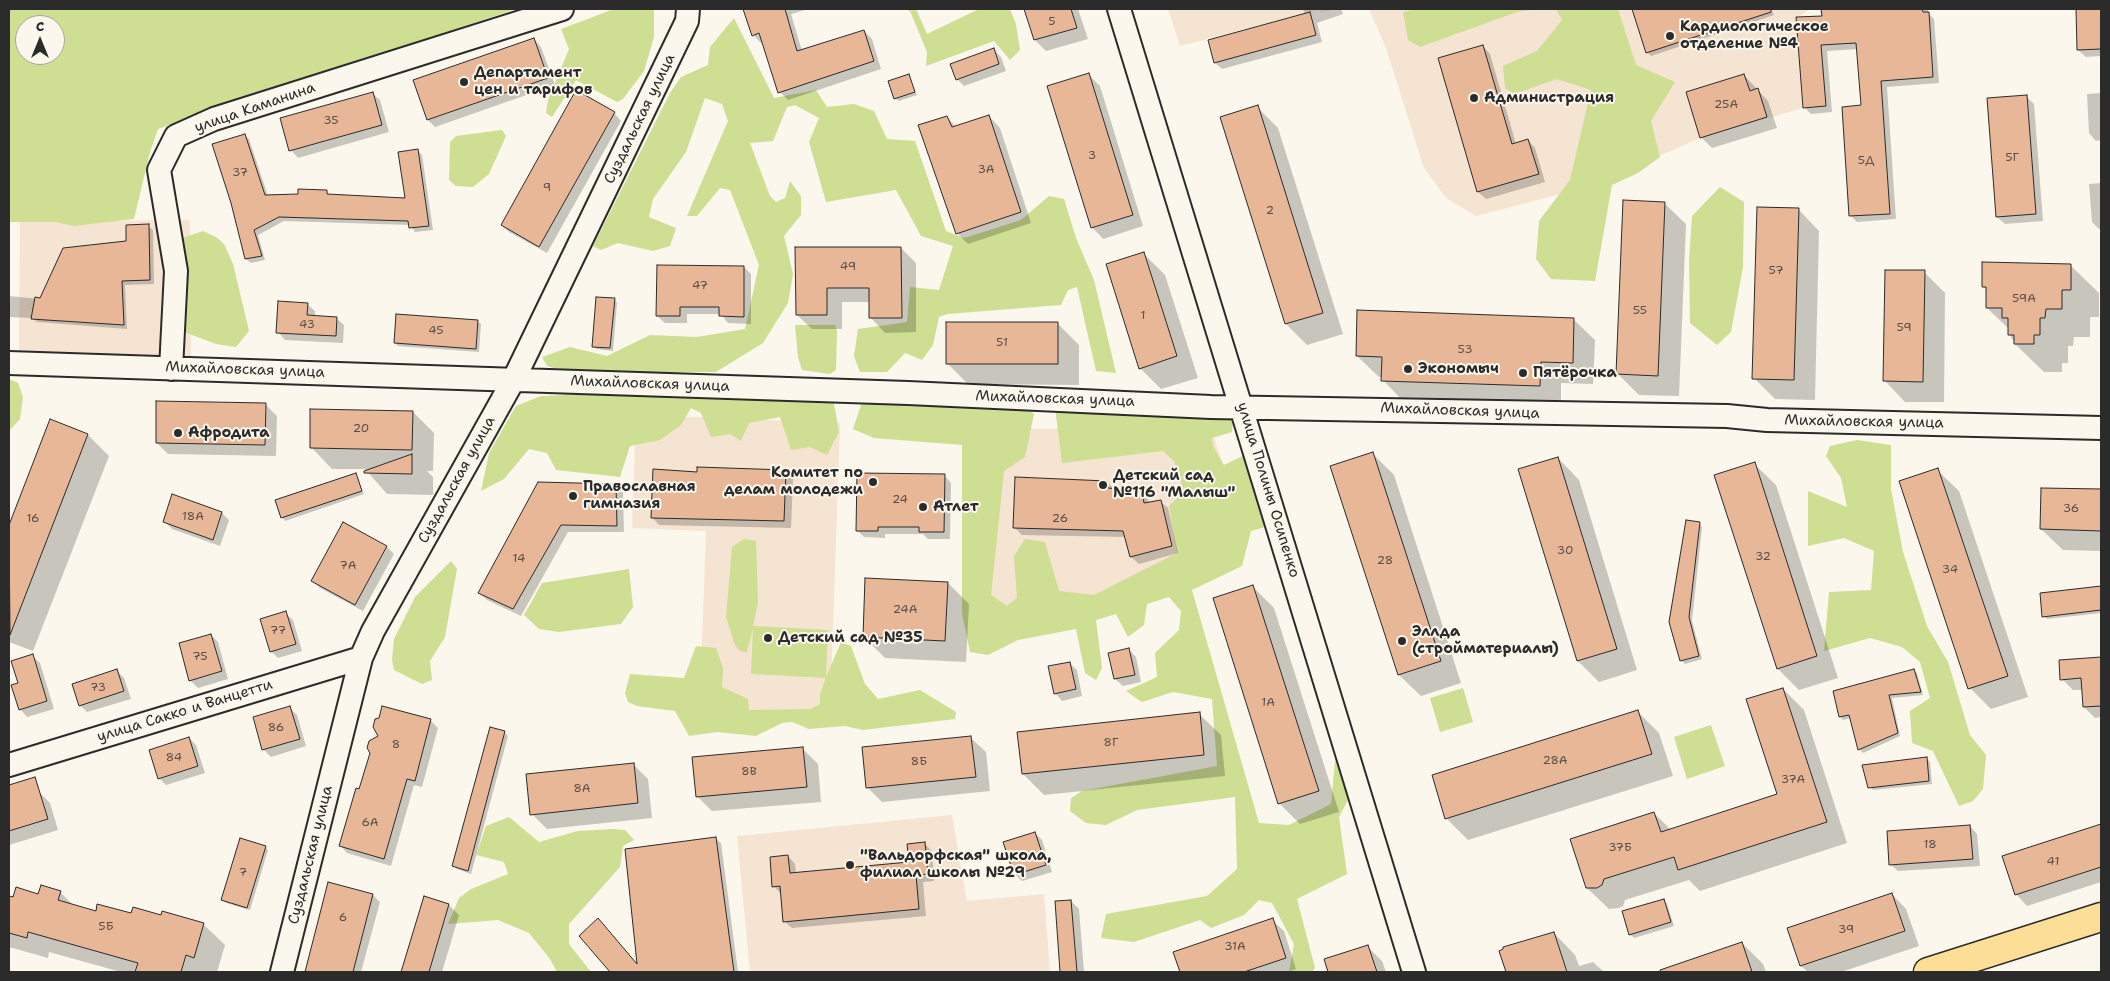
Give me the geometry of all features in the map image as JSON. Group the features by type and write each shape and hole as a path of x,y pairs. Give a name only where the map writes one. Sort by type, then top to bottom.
{"main road":[{"path":"1928,972 2101,917"}],"street":[{"name":"улица Каманина","path":"171,369 176,271 159,170 176,136 214,119 562,9"},
{"name":"Суздальская улица","path":"282,972 360,658 373,631 514,379 687,21 688,9"},
{"name":"улица Полины Осипенко","path":"1119,9 1414,972"},
{"name":"Михайловская улица","path":"9,363 514,379 1242,407 1727,416 1766,420 2101,428"},
{"name":"улица Сакко и Ванцетти","path":"9,765 360,658"}],"shaded area":[{"path":"1168,9 1320,9 1180,46"},
{"path":"1320,9 1335,9 1321,13"},
{"path":"1369,9 1810,9 1796,18 1803,108 1700,138 1591,186 1476,216 1446,198 1424,168 1386,48"},
{"path":"190,220 191,356 19,352 20,222"},
{"name":"Детский сад №35","path":"694,417 840,423 830,716 699,724 706,531 632,528 636,418"},
{"name":"Детский сад №116 \"Малыш\"","path":"1211,428 1248,542 976,637 978,429"},
{"name":"\"Вальдорфская\" школа, филиал школы №29","path":"952,815 967,901 1044,894 1050,972 750,972 737,836"}],"green space":[{"path":"9,9 516,9 158,129 150,152 134,219 74,226 56,222 9,222"},
{"path":"614,9 654,9 654,37 644,71 623,99 617,102 576,80 552,117 546,113 548,100 569,49 561,29"},
{"path":"903,9 916,9 927,34 979,9 1010,9 1016,24 1020,50 1010,60 994,41 926,66 927,52 910,11"},
{"path":"1415,9 1537,9 1517,12 1420,47 1408,40 1403,12"},
{"path":"1556,9 1618,9 1636,65 1675,82 1651,121 1660,157 1638,173 1612,185 1595,281 1551,279 1536,259 1539,221 1570,180 1591,90 1557,79 1514,94 1505,88 1503,66 1537,51 1562,20"},
{"path":"734,18 774,98 816,90 827,107 854,104 874,111 887,139 915,141 946,231 964,238 1021,220 1049,196 1064,199 1076,238 1094,280 1116,373 1096,371 1077,287 1068,290 1061,305 947,314 939,317 933,345 922,360 905,353 887,372 860,372 854,356 858,329 907,322 910,287 939,290 953,246 921,236 896,190 826,202 809,142 819,118 795,105 787,107 773,141 750,143 770,196 776,202 785,198 790,181 801,196 801,215 784,236 793,274 788,303 763,343 716,372 572,373 547,366 542,357 570,347 607,356 650,335 697,337 745,329 759,265 730,190 720,188 697,216 687,216 728,121 722,104 705,98 686,152 653,199 649,217 676,228 670,246 653,251 618,243 601,250 593,246 670,93 681,77 708,65 710,47"},
{"path":"502,130 506,136 489,174 473,187 456,186 449,180 450,142 456,136"},
{"path":"1720,187 1744,202 1743,267 1731,332 1717,345 1690,323 1689,260 1692,216"},
{"path":"203,231 216,237 224,244 233,264 249,331 236,347 216,344 187,333 181,327 182,238"},
{"path":"795,325 835,325 837,331 836,370 830,374 802,370 798,357"},
{"path":"9,379 18,383 23,397 20,419 9,431"},
{"path":"611,393 833,398 839,432 827,455 810,447 791,450 780,417 749,423 741,441 730,434 711,437 701,413 691,408 681,425 660,440 630,446 620,477 556,470 547,453 529,449 504,479 481,491 489,453 516,406 541,396"},
{"path":"863,399 1024,406 1034,414 1025,457 1004,471 991,595 1007,606 1017,598 1014,556 1025,539 1045,542 1059,591 1094,595 1177,553 1169,506 1184,492 1174,461 1163,451 1062,463 1055,407 1230,415 1233,421 1232,432 1212,438 1213,446 1224,465 1249,453 1271,513 1265,527 1251,531 1242,566 1192,590 1259,823 1289,825 1331,804 1335,761 1341,758 1351,794 1339,817 1347,874 1297,899 1315,968 1312,972 1289,972 1294,944 1272,903 1259,900 1244,915 1211,928 1200,920 1134,942 1101,938 1106,914 1207,896 1237,869 1235,797 1137,810 1106,825 1086,823 1070,811 1071,798 1082,791 1217,766 1212,699 1173,692 1142,702 1126,691 1157,677 1155,653 1179,630 1181,611 1169,597 1147,604 1144,625 1128,637 1116,614 1096,620 1102,668 1096,680 1085,673 1076,629 1018,640 988,655 970,652 962,614 962,445 874,438 853,429"},
{"path":"1857,440 1891,445 1891,489 1903,552 1927,626 1948,662 1970,735 1986,755 1983,789 1973,801 1959,806 1933,751 1912,743 1910,711 1930,698 1920,662 1902,647 1870,638 1824,651 1829,592 1871,590 1874,551 1844,538 1808,546 1808,491 1847,507 1841,478 1826,456 1830,446"},
{"path":"744,539 756,541 758,603 753,626 828,630 826,677 841,642 851,646 865,684 878,699 920,690 956,712 955,719 863,730 845,726 809,729 792,722 782,723 756,736 717,732 689,736 675,711 637,706 628,702 625,693 630,674 684,678 696,646 716,648 723,668 722,687 748,699 749,710 811,709 820,704 820,694 826,678 751,674 753,628 747,652 740,651 735,645 726,617 732,547"},
{"path":"451,561 457,569 445,637 430,661 432,680 422,684 394,670 392,660 394,639 415,597"},
{"path":"629,569 633,607 621,624 559,632 539,629 524,615 542,583"},
{"path":"1463,688 1473,722 1440,732 1430,698"},
{"path":"1711,725 1725,766 1687,779 1674,737"},
{"path":"509,817 539,842 578,831 612,829 625,830 634,840 623,846 620,867 569,924 569,944 591,972 557,972 550,959 529,933 498,920 448,924 459,898 471,889 508,874 504,862 476,855 486,826"}],"building":[{"path":"743,9 785,9 797,51 864,30 874,61 778,93 759,33 752,36"},
{"path":"1024,9 1071,9 1077,28 1034,40"},
{"name":"Кардиологическое отделение №4","path":"1632,9 1771,9 1771,12 1646,53"},
{"path":"1821,9 1922,9 1923,12 1929,12 1933,77 1881,81 1890,214 1849,216 1842,107 1861,105 1856,43 1821,45 1826,106 1803,108 1796,17 1822,16"},
{"path":"2076,9 2101,9 2101,49 2077,50"},
{"path":"1310,12 1316,35 1214,63 1208,40"},
{"path":"534,38 548,78 427,120 413,80"},
{"name":"Администрация","path":"1483,45 1512,144 1528,139 1539,174 1477,192 1438,58"},
{"path":"994,48 999,64 956,80 950,64"},
{"path":"1089,73 1133,215 1091,228 1047,86"},
{"path":"909,74 915,92 894,99 888,81"},
{"path":"1744,74 1750,91 1758,88 1767,117 1700,138 1686,92"},
{"path":"576,90 615,112 539,247 501,225"},
{"path":"373,92 382,125 289,151 280,118"},
{"path":"2027,95 2036,214 1996,217 1987,98"},
{"path":"1258,105 1323,313 1285,324 1220,117"},
{"path":"989,115 1021,212 956,234 918,125 947,116 952,127"},
{"path":"245,134 265,195 298,194 298,189 327,190 327,194 405,198 398,152 418,149 429,226 409,228 408,221 279,217 254,230 262,256 245,259 231,203 212,144"},
{"path":"1623,200 1665,202 1658,376 1616,374"},
{"path":"1757,207 1799,208 1794,380 1752,379"},
{"path":"149,224 150,280 122,281 124,325 31,319 35,297 40,298 63,248 126,241 126,225"},
{"path":"795,247 901,247 902,318 869,318 869,288 827,288 827,315 796,315"},
{"path":"1144,252 1177,356 1139,369 1106,264"},
{"path":"1982,262 2071,264 2071,290 2062,290 2062,309 2046,309 2045,318 2040,318 2040,335 2034,335 2034,344 2014,344 2014,335 2008,335 2008,318 2002,318 2002,308 1986,308 1986,287 1982,287"},
{"path":"657,265 744,266 744,317 719,316 719,307 680,307 680,316 656,316"},
{"path":"1885,270 1925,270 1923,382 1883,381"},
{"path":"596,297 615,298 610,348 592,347"},
{"path":"278,301 308,303 307,315 337,317 336,336 276,333"},
{"path":"1357,310 1574,318 1573,363 1541,362 1540,386 1381,381 1382,357 1356,356"},
{"path":"396,314 478,320 476,349 394,343"},
{"path":"946,322 1058,322 1058,364 946,364"},
{"path":"156,401 266,403 265,445 156,443"},
{"path":"310,409 413,411 412,450 310,448"},
{"path":"50,419 88,434 10,635 9,525"},
{"path":"1373,452 1441,661 1398,675 1330,466"},
{"path":"412,454 412,474 364,473 364,471"},
{"path":"1558,457 1617,649 1577,661 1518,469"},
{"path":"1755,462 1817,656 1777,669 1714,475"},
{"path":"697,467 786,470 784,521 651,518 653,469 697,472"},
{"path":"1938,468 2008,676 1968,689 1899,481"},
{"path":"356,473 362,491 281,518 275,500"},
{"path":"857,473 945,474 944,532 919,532 919,527 878,527 878,531 856,531"},
{"path":"1015,477 1107,481 1108,488 1142,491 1144,503 1161,500 1172,546 1130,557 1123,531 1013,528"},
{"path":"538,482 616,484 617,526 561,525 513,609 478,593"},
{"path":"2041,488 2101,489 2101,531 2040,529"},
{"path":"172,494 222,512 213,540 163,522"},
{"path":"1686,520 1700,522 1689,617 1699,656 1680,661 1669,622"},
{"path":"343,522 387,546 355,605 311,581"},
{"path":"865,578 948,582 945,641 863,637"},
{"path":"1253,585 1319,791 1278,804 1213,598"},
{"path":"2101,586 2101,610 2042,617 2040,593"},
{"path":"286,611 296,644 270,652 260,619"},
{"path":"211,634 222,671 189,681 179,643"},
{"path":"1129,648 1135,675 1114,679 1108,653"},
{"path":"33,654 47,701 19,710 11,685 18,683 11,661"},
{"path":"2101,657 2101,706 2083,707 2081,678 2060,680 2059,660"},
{"path":"1070,662 1076,689 1054,694 1048,666"},
{"path":"117,669 124,691 79,706 72,684"},
{"path":"1914,669 1921,692 1889,695 1898,733 1858,750 1849,715 1839,717 1833,691"},
{"path":"1783,688 1827,822 1678,870 1674,857 1604,879 1602,885 1597,888 1586,888 1570,839 1654,812 1661,832 1777,794 1746,699"},
{"path":"290,706 300,739 262,750 253,717"},
{"path":"382,706 431,719 415,781 407,779 384,859 339,846 356,788 359,789 370,753 367,748 369,741 378,736 373,727 375,719 379,718"},
{"path":"1638,710 1652,754 1445,819 1432,775"},
{"path":"1200,712 1204,755 1022,774 1017,732"},
{"path":"490,727 505,731 468,871 452,866"},
{"path":"971,736 976,777 866,788 862,747"},
{"path":"189,737 198,766 158,779 149,750"},
{"path":"803,747 807,787 696,797 692,757"},
{"path":"1927,757 1929,781 1868,788 1862,765"},
{"path":"634,763 638,803 530,815 526,774"},
{"path":"35,777 48,819 9,831 9,785"},
{"path":"2101,824 2101,867 2015,895 2002,856"},
{"path":"1970,825 1973,859 1889,865 1887,831"},
{"path":"1035,832 1046,865 1014,875 1003,842"},
{"path":"716,837 734,972 610,972 579,936 598,918 637,964 625,849"},
{"path":"240,838 266,846 247,908 221,900"},
{"path":"925,842 928,874 916,875 919,909 783,922 780,886 772,887 770,857 788,855 790,873 909,862 907,844"},
{"path":"328,882 373,894 353,972 305,972"},
{"path":"41,885 61,891 58,900 96,911 97,904 131,913 133,907 161,915 162,911 204,923 194,958 186,955 181,972 135,972 138,963 28,932 27,938 9,933 9,896 13,897 16,887 38,894"},
{"path":"1892,893 1905,931 1800,966 1787,928"},
{"path":"424,896 449,904 429,972 401,972"},
{"path":"1664,899 1671,922 1629,935 1622,911"},
{"path":"1071,900 1077,972 1060,972 1055,901"},
{"path":"1273,918 1286,958 1244,972 1180,972 1173,952"},
{"path":"1554,932 1567,972 1506,972 1499,951 1503,947"},
{"path":"1742,942 1752,972 1661,972 1660,970"},
{"path":"1368,945 1377,972 1328,972 1324,959"}],"place":[{"name":"Кардиологическое отделение №4","path":"1670,36"},
{"name":"Департамент цен и тарифов","path":"464,82"},
{"name":"Администрация","path":"1474,98"},
{"name":"Экономыч","path":"1408,369"},
{"name":"Пятёрочка","path":"1523,373"},
{"name":"Афродита","path":"178,433"},
{"name":"Комитет по делам молодежи","path":"873,482"},
{"name":"Детский сад №116 \"Малыш\"","path":"1103,485"},
{"name":"Православная гимназия","path":"573,496"},
{"name":"Атлет","path":"923,507"},
{"name":"Детский сад №35","path":"768,638"},
{"name":"Эллда (стройматериалы)","path":"1402,641"},
{"name":"\"Вальдорфская\" школа, филиал школы №29","path":"850,865"}]}
